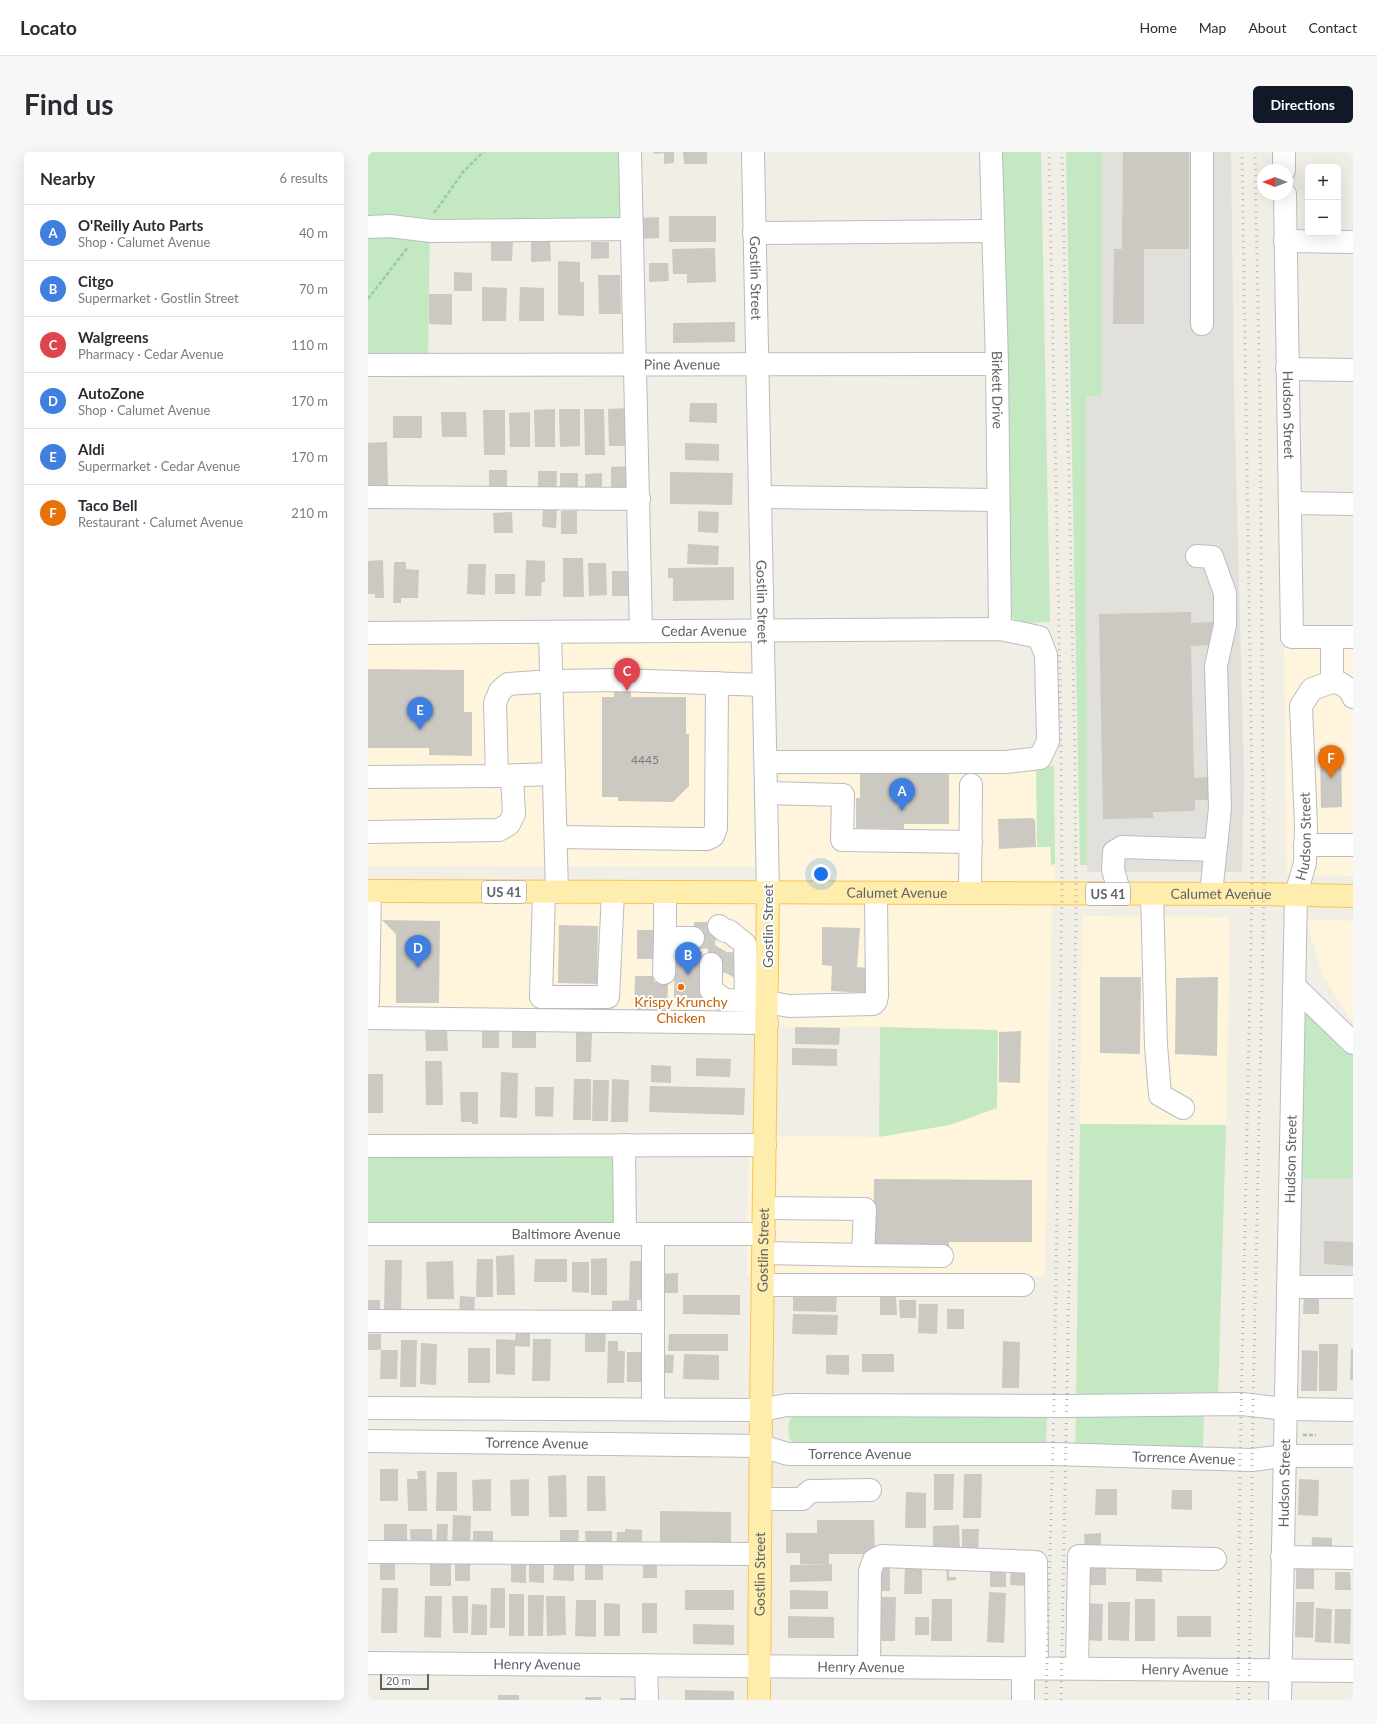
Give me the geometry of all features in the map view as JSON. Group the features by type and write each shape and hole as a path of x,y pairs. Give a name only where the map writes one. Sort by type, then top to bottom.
{"main road":[{"name":"Calumet Avenue","path":"369,891 1296,894 1353,896"},
{"name":"Gostlin Street","path":"759,1700 761,1410 767,1023 746,1001 768,892"}],"street":[{"path":"630,152 641,631"},
{"name":"Gostlin Street","path":"752,152 768,892"},
{"name":"Birkett Drive","path":"991,152 1000,629"},
{"path":"1202,152 1202,324"},
{"path":"1284,152 1284,164"},
{"name":"Hudson Street","path":"1285,200 1292,637 1342,637"},
{"path":"368,227 390,226 431,230 632,229"},
{"path":"754,233 993,231"},
{"path":"1285,241 1353,242"},
{"name":"Pine Avenue","path":"368,365 996,364"},
{"path":"1287,369 1353,370"},
{"path":"368,497 638,499"},
{"path":"760,498 998,500"},
{"path":"1290,503 1353,504"},
{"path":"1197,556 1212,557 1225,593 1225,625 1216,666 1220,808 1210,894"},
{"name":"Cedar Avenue","path":"368,633 1000,629 1038,637 1046,655 1048,741 1040,758 1006,762 766,762"},
{"path":"550,632 556,838 541,997 608,997 613,892"},
{"path":"1342,637 1332,682 1340,683 1350,690 1353,697"},
{"path":"368,832 499,830 509,824 514,814 505,776 495,703 500,690 508,684 552,681 620,680 764,685"},
{"name":"Hudson Street","path":"1280,1700 1296,894 1306,863 1301,706 1312,689 1332,682"},
{"path":"556,838 707,839 713,836 716,828 717,683"},
{"path":"368,777 505,776 554,774"},
{"path":"970,893 971,785"},
{"path":"766,793 843,795 842,840 971,842"},
{"path":"1306,845 1353,845"},
{"path":"1120,894 1113,870 1114,852 1122,847 1216,850"},
{"path":"368,1002 369,891"},
{"path":"664,973 665,892"},
{"path":"715,942 711,990 746,1001 789,1006 872,1004 876,1001 876,893"},
{"path":"1152,894 1156,1045 1160,1095 1182,1108"},
{"path":"665,932 715,942 745,944 746,1001"},
{"path":"1294,986 1353,1043"},
{"path":"368,1018 767,1023"},
{"path":"624,1145 624,1234"},
{"path":"368,1146 765,1145"},
{"path":"764,1208 865,1209 864,1254"},
{"name":"Baltimore Avenue","path":"368,1234 653,1234 864,1254 942,1256"},
{"path":"653,1234 653,1410"},
{"path":"763,1285 1023,1285"},
{"path":"1288,1287 1353,1287"},
{"path":"368,1322 653,1322"},
{"path":"368,1408 761,1410 787,1405 1066,1406 1242,1404 1285,1409 1353,1410"},
{"name":"Torrence Avenue","path":"368,1441 761,1446 788,1454 1053,1454 1252,1460 1284,1456 1353,1456"},
{"path":"761,1499 802,1499 810,1491 870,1490"},
{"path":"368,1552 760,1554"},
{"path":"869,1667 870,1571 874,1560 882,1556 1036,1562 1030,1668 1023,1700"},
{"path":"1077,1668 1079,1556 1215,1558"},
{"path":"1282,1558 1353,1558"},
{"name":"Henry Avenue","path":"368,1662 1353,1671"},
{"path":"646,1665 647,1700"}],"shaded area":[{"path":"1102,152 1231,152 1234,392 1244,776 1242,872 1087,872 1086,395 1102,396"},
{"path":"368,641 750,643 755,867 368,866"},
{"path":"1284,648 1353,649 1353,876 1287,875"},
{"path":"1054,766 1055,888 772,888 770,772"},
{"path":"368,896 1052,899 1045,1276 747,1275 749,1136 879,1137 880,1027 368,1028"},
{"path":"1082,916 1230,917 1226,1125 1080,1124"},
{"path":"1305,919 1353,921 1353,1021 1323,976"},
{"path":"1301,1179 1353,1179 1353,1282 1298,1282"}],"green space":[{"path":"368,152 624,152 625,223 430,225 428,354 368,353"},
{"path":"1002,152 1041,152 1050,622 1022,623 1010,616"},
{"path":"1066,152 1102,152 1102,396 1086,396 1087,865 1080,865"},
{"path":"1036,766 1054,766 1055,864 1051,865 1050,847 1037,847"},
{"path":"1301,1001 1353,1055 1353,1179 1301,1179"},
{"path":"880,1027 998,1030 997,1108 950,1125 879,1137"},
{"path":"1080,1124 1226,1125 1218,1399 1076,1397"},
{"path":"368,1156 608,1156 612,1158 614,1164 614,1221 611,1224 368,1225"},
{"path":"801,1413 1047,1414 1046,1450 794,1444 789,1438 788,1425 792,1416"},
{"path":"1076,1413 1204,1414 1203,1451 1075,1451"}],"building":[{"path":"654,152 674,152 674,163 664,164 664,153 654,154"},
{"path":"683,152 707,152 707,164 684,164"},
{"path":"1123,152 1189,152 1189,249 1144,249 1144,324 1113,324 1114,249 1122,249"},
{"path":"669,216 716,216 716,242 669,242"},
{"path":"659,217 659,238 640,239 640,218"},
{"path":"491,241 513,241 512,261 491,261"},
{"path":"550,241 551,261 531,262 531,242"},
{"path":"591,242 609,242 609,258 591,259"},
{"path":"715,248 716,282 687,283 687,274 673,274 672,249"},
{"path":"558,261 580,262 580,282 584,282 584,316 558,315"},
{"path":"649,263 668,263 669,281 649,282"},
{"path":"454,272 472,273 472,291 454,291"},
{"path":"598,275 620,275 621,314 599,314"},
{"path":"482,287 507,288 506,321 482,321"},
{"path":"520,287 544,288 544,321 519,321"},
{"path":"429,294 452,294 452,325 429,324"},
{"path":"735,322 735,342 673,343 673,323"},
{"path":"690,403 717,403 717,423 689,422"},
{"path":"629,408 630,446 609,446 608,409"},
{"path":"555,409 555,447 535,447 534,410"},
{"path":"559,409 580,409 580,446 560,447"},
{"path":"584,409 604,409 605,455 585,455"},
{"path":"483,410 505,410 505,455 484,455"},
{"path":"441,412 466,412 467,437 442,437"},
{"path":"530,412 530,447 510,447 509,413"},
{"path":"393,416 422,416 422,438 393,438"},
{"path":"387,442 388,491 368,492 368,443"},
{"path":"685,443 719,444 719,461 685,460"},
{"path":"629,466 629,491 611,491 611,467"},
{"path":"489,470 507,470 507,491 489,490"},
{"path":"538,471 557,471 556,494 538,493"},
{"path":"670,472 733,473 732,505 670,504"},
{"path":"560,473 578,473 578,492 560,492"},
{"path":"602,473 602,491 585,492 585,474"},
{"path":"543,509 557,509 556,528 542,527"},
{"path":"561,511 577,511 577,534 561,534"},
{"path":"698,511 719,512 718,533 698,532"},
{"path":"512,512 513,533 494,533 493,513"},
{"path":"688,544 719,546 718,565 687,564"},
{"path":"563,558 583,558 584,597 563,597"},
{"path":"383,560 384,598 375,598 375,594 368,594 368,561"},
{"path":"526,560 545,561 545,582 542,582 541,596 525,596"},
{"path":"394,562 406,562 406,569 419,570 418,598 401,598 401,603 393,603"},
{"path":"588,563 606,563 607,595 589,596"},
{"path":"468,564 486,564 485,595 467,594"},
{"path":"734,567 734,600 673,601 673,578 668,578 668,568"},
{"path":"612,571 632,571 632,596 612,596"},
{"path":"495,574 515,574 515,594 495,594"},
{"path":"1191,612 1191,623 1213,622 1214,645 1191,646 1194,778 1208,777 1209,800 1195,800 1195,811 1153,812 1153,818 1103,819 1099,614"},
{"path":"368,669 464,670 464,712 472,712 472,756 429,755 429,748 368,748"},
{"path":"614,685 631,685 631,697 686,697 686,734 689,734 689,786 673,802 618,801 618,797 602,797 602,697 614,697"},
{"path":"1320,748 1341,748 1342,807 1321,808"},
{"path":"860,772 949,772 949,824 904,824 904,829 856,828 856,798 860,798"},
{"path":"1032,818 1035,820 1036,847 999,849 998,819"},
{"path":"382,920 440,921 439,1003 396,1003 396,934"},
{"path":"694,922 719,922 720,940 693,940"},
{"path":"559,925 598,926 597,984 558,983"},
{"path":"822,927 860,928 857,967 869,968 868,993 831,991 832,966 822,965"},
{"path":"637,930 658,930 657,959 637,959"},
{"path":"708,941 744,962 742,982 708,963"},
{"path":"675,952 702,952 702,999 674,998"},
{"path":"635,976 654,976 654,982 668,982 667,1014 634,1014"},
{"path":"1100,977 1141,977 1140,1054 1100,1053"},
{"path":"1218,977 1217,1056 1175,1054 1176,978"},
{"path":"795,1027 840,1028 839,1045 795,1044"},
{"path":"482,1029 499,1030 499,1048 482,1048"},
{"path":"512,1030 536,1030 536,1048 512,1048"},
{"path":"425,1031 447,1031 448,1051 426,1051"},
{"path":"1021,1031 1020,1083 999,1082 999,1032"},
{"path":"576,1032 592,1033 591,1062 576,1062"},
{"path":"792,1048 837,1049 837,1066 792,1065"},
{"path":"696,1058 731,1059 730,1077 696,1076"},
{"path":"425,1061 442,1061 443,1105 426,1105"},
{"path":"651,1065 671,1066 671,1083 651,1082"},
{"path":"501,1072 518,1073 517,1118 500,1117"},
{"path":"368,1074 383,1074 383,1113 368,1113"},
{"path":"574,1079 591,1079 591,1120 573,1120"},
{"path":"612,1079 629,1080 628,1122 611,1122"},
{"path":"593,1080 609,1080 608,1121 592,1121"},
{"path":"650,1086 745,1088 744,1115 649,1112"},
{"path":"535,1087 554,1087 553,1117 535,1116"},
{"path":"460,1092 478,1092 478,1124 472,1124 472,1122 461,1122"},
{"path":"874,1179 1032,1180 1032,1242 949,1242 949,1249 873,1248"},
{"path":"1324,1241 1353,1242 1353,1266 1324,1264"},
{"path":"514,1255 515,1295 497,1295 496,1256"},
{"path":"607,1258 607,1295 591,1295 591,1259"},
{"path":"477,1259 493,1259 493,1297 476,1297"},
{"path":"535,1259 567,1259 567,1282 534,1282"},
{"path":"385,1260 402,1260 401,1314 384,1314"},
{"path":"453,1261 454,1299 427,1299 426,1262"},
{"path":"630,1261 647,1261 643,1300 629,1300"},
{"path":"572,1262 589,1262 589,1293 572,1292"},
{"path":"678,1273 678,1293 658,1293 658,1274"},
{"path":"793,1292 837,1292 836,1312 793,1311"},
{"path":"683,1295 740,1295 740,1315 683,1314"},
{"path":"1304,1295 1319,1296 1319,1314 1303,1314"},
{"path":"460,1296 475,1297 474,1316 459,1316"},
{"path":"880,1297 896,1297 897,1315 880,1315"},
{"path":"368,1300 380,1300 380,1317 368,1317"},
{"path":"637,1300 637,1321 612,1321 612,1301"},
{"path":"899,1300 916,1300 916,1318 900,1318"},
{"path":"919,1304 938,1304 937,1334 918,1333"},
{"path":"947,1309 964,1309 964,1329 947,1329"},
{"path":"793,1314 838,1315 837,1335 792,1334"},
{"path":"516,1330 530,1330 530,1347 515,1346 515,1375 496,1374 496,1339 515,1340"},
{"path":"585,1331 606,1332 605,1352 585,1352"},
{"path":"368,1334 381,1334 381,1350 368,1350"},
{"path":"669,1334 728,1334 728,1351 668,1351"},
{"path":"533,1339 551,1339 550,1381 532,1381"},
{"path":"401,1340 417,1340 416,1387 400,1387"},
{"path":"608,1341 618,1341 618,1351 625,1351 624,1383 607,1383"},
{"path":"1003,1341 1020,1342 1019,1388 1002,1388"},
{"path":"421,1343 437,1344 436,1385 420,1384"},
{"path":"1319,1344 1338,1344 1337,1391 1319,1391"},
{"path":"468,1348 490,1348 490,1383 468,1383"},
{"path":"1351,1349 1353,1349 1353,1380 1350,1380"},
{"path":"381,1350 398,1350 397,1379 380,1379"},
{"path":"1302,1350 1318,1351 1317,1391 1301,1391"},
{"path":"627,1352 645,1352 644,1382 627,1382"},
{"path":"656,1354 674,1355 673,1373 656,1373"},
{"path":"684,1354 719,1355 719,1380 683,1379"},
{"path":"862,1354 894,1354 894,1372 862,1372"},
{"path":"826,1355 849,1355 849,1375 826,1374"},
{"path":"380,1469 398,1469 398,1501 380,1501"},
{"path":"417,1471 426,1471 427,1511 408,1511 407,1479 418,1479"},
{"path":"437,1472 457,1472 457,1511 436,1511"},
{"path":"934,1474 954,1474 953,1510 934,1510"},
{"path":"964,1474 982,1474 981,1518 963,1518"},
{"path":"566,1475 567,1517 549,1517 548,1476"},
{"path":"587,1476 605,1476 606,1511 587,1511"},
{"path":"491,1479 491,1511 473,1511 472,1480"},
{"path":"529,1479 529,1516 511,1516 510,1480"},
{"path":"1299,1479 1319,1480 1318,1516 1298,1515"},
{"path":"1096,1489 1117,1489 1117,1515 1095,1515"},
{"path":"1172,1490 1192,1490 1192,1510 1171,1509"},
{"path":"906,1492 926,1493 926,1528 905,1528"},
{"path":"660,1511 731,1512 731,1546 660,1545"},
{"path":"453,1515 471,1516 470,1547 452,1547"},
{"path":"817,1520 874,1520 875,1554 829,1554 829,1564 800,1564 800,1553 786,1553 786,1533 817,1533"},
{"path":"384,1524 407,1524 407,1541 399,1541 399,1547 384,1546"},
{"path":"437,1524 448,1524 447,1547 436,1547"},
{"path":"959,1525 960,1549 933,1549 933,1526"},
{"path":"410,1529 432,1529 433,1547 411,1547"},
{"path":"625,1529 642,1530 642,1549 616,1548 617,1532 625,1532"},
{"path":"962,1529 979,1529 978,1552 962,1552"},
{"path":"560,1530 579,1530 578,1548 560,1547"},
{"path":"473,1531 493,1531 493,1549 473,1549"},
{"path":"585,1531 612,1531 612,1547 586,1548"},
{"path":"1101,1533 1101,1551 1085,1551 1084,1534"},
{"path":"1312,1537 1332,1538 1332,1554 1311,1554"},
{"path":"380,1561 395,1562 395,1580 380,1580"},
{"path":"430,1562 451,1562 451,1586 430,1586"},
{"path":"585,1562 603,1562 603,1580 585,1580"},
{"path":"455,1563 470,1563 470,1581 455,1581"},
{"path":"554,1563 574,1563 574,1581 553,1580"},
{"path":"643,1563 657,1563 657,1578 643,1578"},
{"path":"529,1564 544,1564 544,1583 529,1582"},
{"path":"832,1564 832,1581 790,1582 790,1565"},
{"path":"876,1564 890,1565 890,1591 875,1591"},
{"path":"511,1565 526,1565 526,1583 511,1582"},
{"path":"905,1565 922,1565 922,1594 904,1594"},
{"path":"946,1565 957,1565 958,1570 949,1570 949,1577 956,1577 956,1580 947,1581"},
{"path":"1136,1566 1162,1567 1162,1582 1136,1581"},
{"path":"1011,1567 1026,1568 1026,1586 1010,1585"},
{"path":"990,1568 1006,1568 1006,1587 990,1587"},
{"path":"1088,1568 1106,1568 1106,1585 1088,1585"},
{"path":"1296,1568 1314,1568 1314,1589 1296,1589"},
{"path":"1335,1572 1350,1572 1351,1590 1335,1590"},
{"path":"382,1588 398,1588 397,1633 381,1633"},
{"path":"491,1588 505,1588 505,1628 490,1628"},
{"path":"685,1590 734,1590 734,1610 685,1610"},
{"path":"790,1590 828,1591 828,1609 790,1609"},
{"path":"989,1592 1006,1593 1004,1643 987,1642"},
{"path":"509,1594 524,1594 524,1636 509,1636"},
{"path":"528,1595 544,1595 543,1636 528,1636"},
{"path":"425,1596 442,1596 441,1638 424,1637"},
{"path":"452,1596 468,1596 468,1633 453,1633"},
{"path":"546,1596 565,1596 566,1635 547,1636"},
{"path":"874,1597 896,1597 895,1641 873,1641"},
{"path":"932,1599 952,1599 952,1641 931,1641"},
{"path":"1135,1599 1155,1599 1155,1641 1135,1641"},
{"path":"576,1600 596,1600 596,1637 575,1636"},
{"path":"1108,1602 1130,1602 1129,1641 1108,1640"},
{"path":"1296,1602 1314,1602 1313,1638 1295,1637"},
{"path":"604,1603 620,1604 620,1636 604,1636"},
{"path":"642,1603 657,1603 657,1633 642,1633"},
{"path":"1082,1603 1103,1604 1102,1641 1082,1640"},
{"path":"472,1604 487,1605 487,1635 471,1635"},
{"path":"1316,1608 1332,1609 1331,1643 1315,1642"},
{"path":"1335,1609 1351,1609 1350,1644 1334,1643"},
{"path":"788,1616 834,1617 834,1638 788,1638"},
{"path":"1177,1616 1211,1616 1211,1637 1177,1637"},
{"path":"915,1617 929,1617 929,1635 915,1635"},
{"path":"693,1624 734,1625 734,1645 693,1644"},
{"path":"685,1690 734,1691 734,1700 685,1700"},
{"path":"498,1695 519,1695 519,1700 498,1700"},
{"path":"585,1697 601,1697 601,1700 585,1700"},
{"path":"620,1698 637,1698 637,1700 620,1700"}],"tunnel":[{"path":"693,938 720,937"},
{"path":"726,973 727,952"}],"railway":[{"path":"1046,1700 1054,1406 1062,893 1061,724 1049,152"},
{"path":"1061,1700 1076,920 1075,758 1062,152"},
{"path":"1238,1700 1240,1460 1252,894 1252,786 1242,152"},
{"path":"1249,1700 1253,1404 1264,894 1260,413 1255,152"}],"place":[{"name":"Walgreens","path":"627,691"},
{"name":"Aldi","path":"420,730"},
{"name":"Taco Bell","path":"1331,778"},
{"name":"O'Reilly Auto Parts","path":"902,811"},
{"name":"AutoZone","path":"418,968"},
{"name":"Citgo","path":"688,975"},
{"name":"Krispy Krunchy Chicken","path":"681,987"}]}
